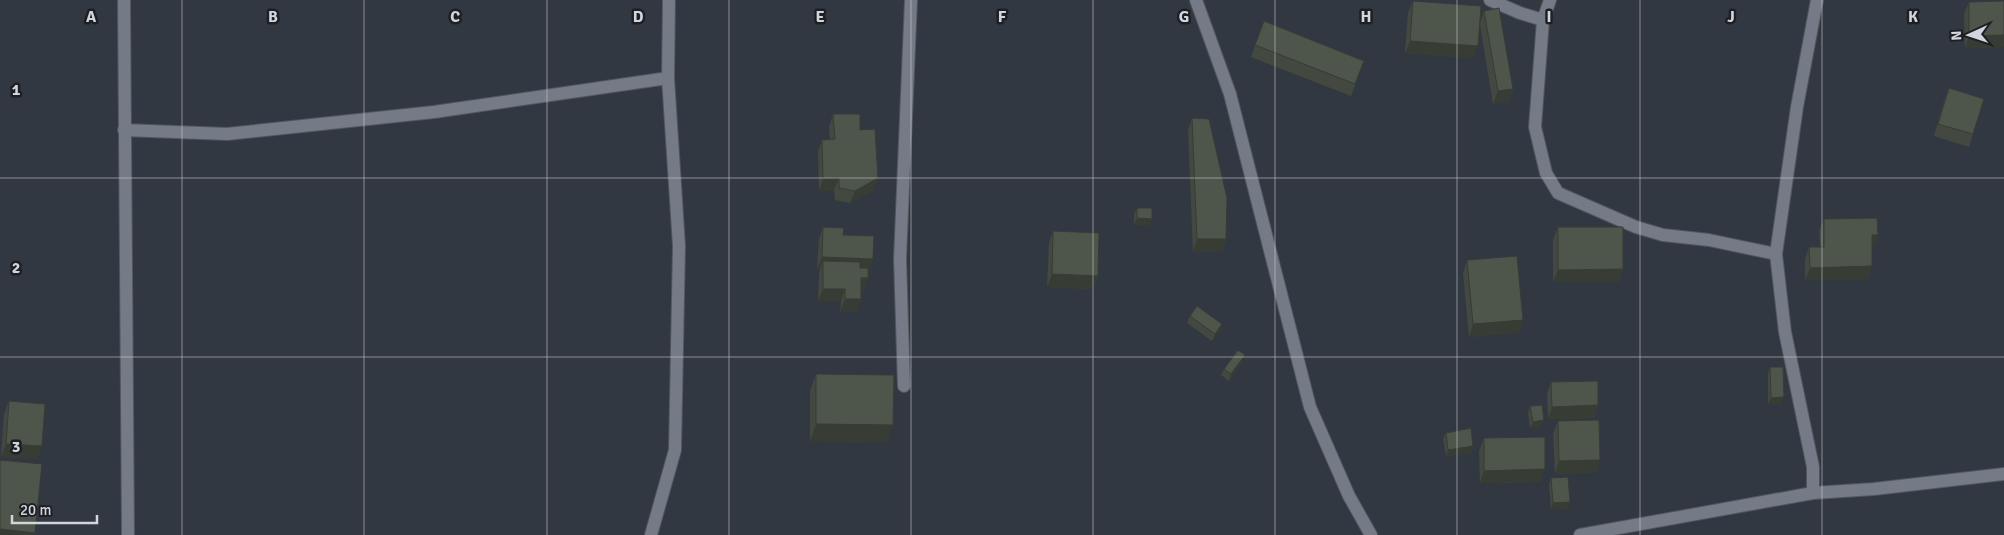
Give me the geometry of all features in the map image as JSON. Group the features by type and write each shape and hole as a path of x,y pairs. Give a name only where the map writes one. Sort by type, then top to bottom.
{"street":[{"path":"124,0 128,535"},
{"path":"651,535 675,450 679,246 668,78 669,0"},
{"path":"904,386 900,260 911,0"},
{"path":"1196,0 1230,94 1310,407 1349,496 1371,535"},
{"path":"1490,0 1542,20"},
{"path":"1550,0 1542,20 1536,127 1546,173 1558,193 1636,227 1663,235 1709,240 1776,254"},
{"path":"1814,493 1813,467 1785,332 1776,254 1797,107 1817,0"},
{"path":"124,130 227,134 434,112 668,78"},
{"path":"1580,535 1814,493 1882,488 2004,474"}],"building":[{"path":"1413,1 1481,6 1478,46 1410,41"},
{"path":"2004,1 2004,35 1969,36 1969,2"},
{"path":"1499,8 1513,89 1498,91 1484,11"},
{"path":"1264,21 1364,61 1355,84 1255,45"},
{"path":"1949,88 1984,99 1973,134 1938,124"},
{"path":"833,114 860,114 860,130 875,129 878,178 855,191 839,188 839,178 823,179 822,140 835,139"},
{"path":"1192,118 1209,119 1227,198 1226,239 1197,239"},
{"path":"1137,208 1152,208 1152,219 1137,218"},
{"path":"1877,218 1878,235 1872,235 1872,266 1810,268 1809,247 1824,247 1824,219"},
{"path":"823,227 844,228 843,235 874,236 873,259 822,257"},
{"path":"1558,227 1623,227 1623,269 1558,270"},
{"path":"1053,231 1099,233 1098,276 1052,274"},
{"path":"1517,256 1523,320 1473,324 1467,260"},
{"path":"823,261 860,262 860,268 868,268 868,278 861,278 861,299 845,299 845,289 823,289"},
{"path":"1197,306 1222,324 1215,334 1190,316"},
{"path":"1238,350 1245,355 1231,374 1224,369"},
{"path":"1770,367 1783,367 1784,397 1771,398"},
{"path":"816,374 894,375 893,425 816,424"},
{"path":"1598,381 1598,405 1552,407 1551,382"},
{"path":"9,401 45,404 42,446 6,444"},
{"path":"1542,405 1544,420 1533,422 1530,406"},
{"path":"1599,420 1600,460 1559,461 1558,421"},
{"path":"1471,428 1473,446 1448,450 1446,433"},
{"path":"1545,437 1545,469 1484,471 1484,438"},
{"path":"0,460 42,464 35,533 0,529"},
{"path":"1568,477 1570,502 1553,503 1551,478"}]}
